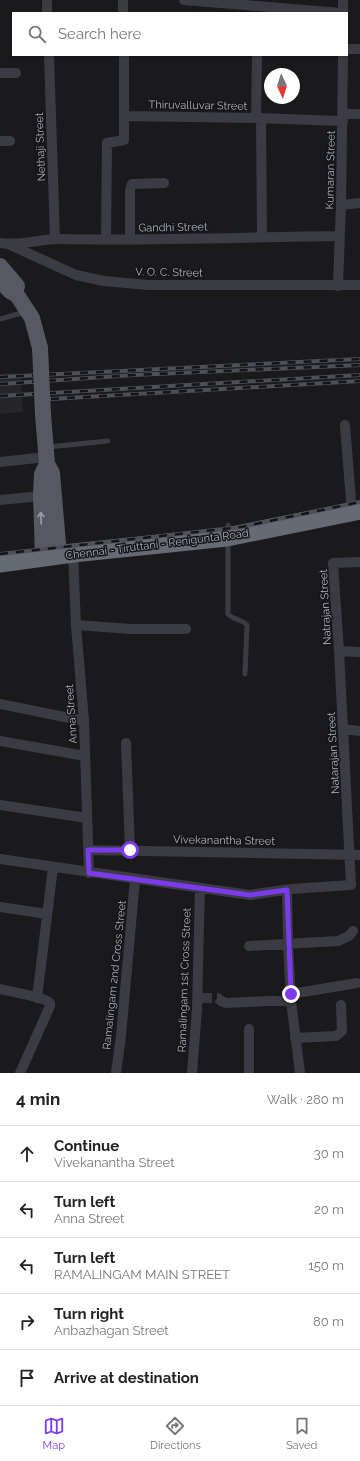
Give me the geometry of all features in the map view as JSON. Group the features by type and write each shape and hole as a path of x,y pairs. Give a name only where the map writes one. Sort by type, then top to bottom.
{"highway":[{"name":"Chennai - Tiruttani - Renigunta Road","path":"0,563 55,551 227,531 357,503"},
{"name":"Chennai - Tiruttani - Renigunta Road","path":"0,551 55,551"}],"main road":[{"path":"0,266 17,286 17,294 32,318 40,348 46,456 52,473 55,551"},
{"path":"0,280 10,291 17,294"},
{"path":"46,456 42,474 41,496 55,551"}],"street":[{"path":"47,0 47,12"},
{"path":"123,0 123,12"},
{"path":"184,0 328,12"},
{"path":"342,12 343,0"},
{"path":"348,49 360,49"},
{"name":"Nethaji Street","path":"49,56 55,239"},
{"path":"106,240 107,142 124,140 124,56"},
{"path":"256,56 262,237"},
{"name":"Kumaran Street","path":"338,286 343,118 343,56"},
{"path":"0,73 16,73"},
{"name":"Thiruvalluvar Street","path":"125,116 343,118 360,114"},
{"path":"130,240 130,190 132,184 164,183"},
{"path":"341,206 360,203"},
{"name":"Gandhi Street","path":"4,244 55,239 130,240 340,236"},
{"name":"V. O. C. Street","path":"4,244 76,275 104,281 148,285 360,285"},
{"path":"344,425 357,503"},
{"path":"0,462 46,456"},
{"path":"0,500 41,496"},
{"name":"Anna Street","path":"55,551 76,626 84,720 89,873"},
{"name":"Natrajan Street","path":"339,651 333,563 360,562"},
{"path":"76,626 131,629 186,629"},
{"path":"339,651 360,652"},
{"name":"Natarajan Street","path":"287,890 351,884 355,854 343,729 339,651"},
{"path":"0,704 84,720"},
{"path":"343,729 360,731"},
{"path":"0,741 85,756"},
{"path":"126,743 130,850"},
{"path":"0,805 87,818"},
{"name":"Vivekanantha Street","path":"88,850 355,854"},
{"path":"0,860 250,895 287,890 291,998 300,1073"},
{"path":"36,998 54,868"},
{"name":"Ramalingam 2nd Cross Street","path":"116,1073 121,1036 135,879"},
{"name":"Ramalingam 1st Cross Street","path":"192,1073 200,999 200,888"},
{"path":"0,907 47,914"},
{"path":"249,946 288,943 315,943 338,940 349,936 353,931"},
{"path":"221,1001 226,1003 291,998 357,983"},
{"path":"0,989 48,1001 50,1003 20,1073"},
{"path":"295,1038 340,1035 342,1031 340,1005"},
{"path":"249,1029 249,1073"}],"lane":[{"path":"0,319 28,312"},
{"path":"46,456 108,441"},
{"path":"227,531 228,614 247,625 245,674"}],"shaded area":[{"path":"0,374 21,374 23,412 0,414"}],"tunnel":[{"path":"202,998 218,998 221,1001"}],"railway":[{"path":"0,377 360,359"},
{"path":"0,384 134,375 360,365"},
{"path":"0,396 360,375"},
{"path":"51,399 360,381"},
{"path":"0,554 241,527 360,502"}],"route":[{"path":"130,850 88,850 89,873 250,895 287,890 291,994"}]}
